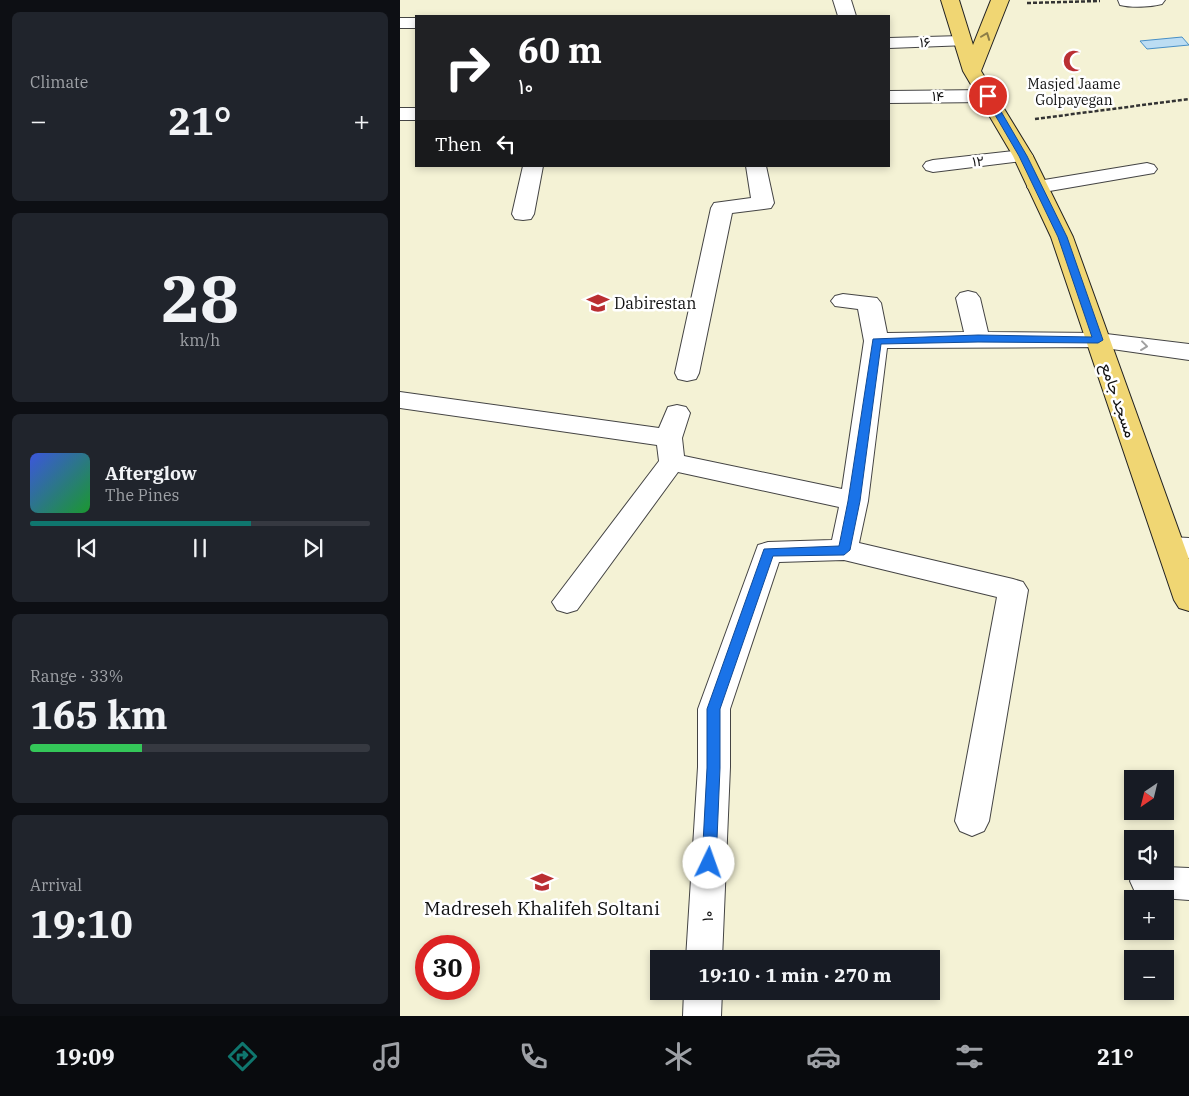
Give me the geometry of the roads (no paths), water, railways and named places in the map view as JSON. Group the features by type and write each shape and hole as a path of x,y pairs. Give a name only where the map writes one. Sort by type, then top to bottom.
{"main road":[{"name":"مسجد جامع","path":"950,0 972,71 1023,156 1062,237 1098,340 1180,547 1189,600"},
{"path":"972,71 1000,2"}],"street":[{"path":"842,0 847,15"},
{"path":"1126,1 1156,0"},
{"path":"400,23 415,23"},
{"name":"۱۶","path":"890,43 962,41"},
{"name":"۱۴","path":"890,97 988,96"},
{"path":"400,114 415,114"},
{"name":"۱۲","path":"932,166 1023,156"},
{"path":"523,214 533,167"},
{"path":"687,373 722,208 763,203 756,167"},
{"path":"1038,187 1147,169"},
{"path":"968,298 978,338"},
{"path":"843,301 869,303 876,341 854,501 844,550 1013,590 972,821"},
{"path":"876,341 978,338 1098,340 1189,352"},
{"path":"400,400 671,450 854,501"},
{"path":"567,602 671,450 677,412"},
{"name":"۱۰","path":"704,950 714,768 714,709 768,552 844,550"},
{"path":"1147,881 1189,884"}],"water":[{"path":"1182,37 1189,45 1147,49 1140,41"}],"place":[{"name":"Masjed Jaame Golpayegan","path":"1074,61"},
{"name":"Dabirestan","path":"598,303"},
{"name":"Madreseh Khalifeh Soltani","path":"542,882"}]}
